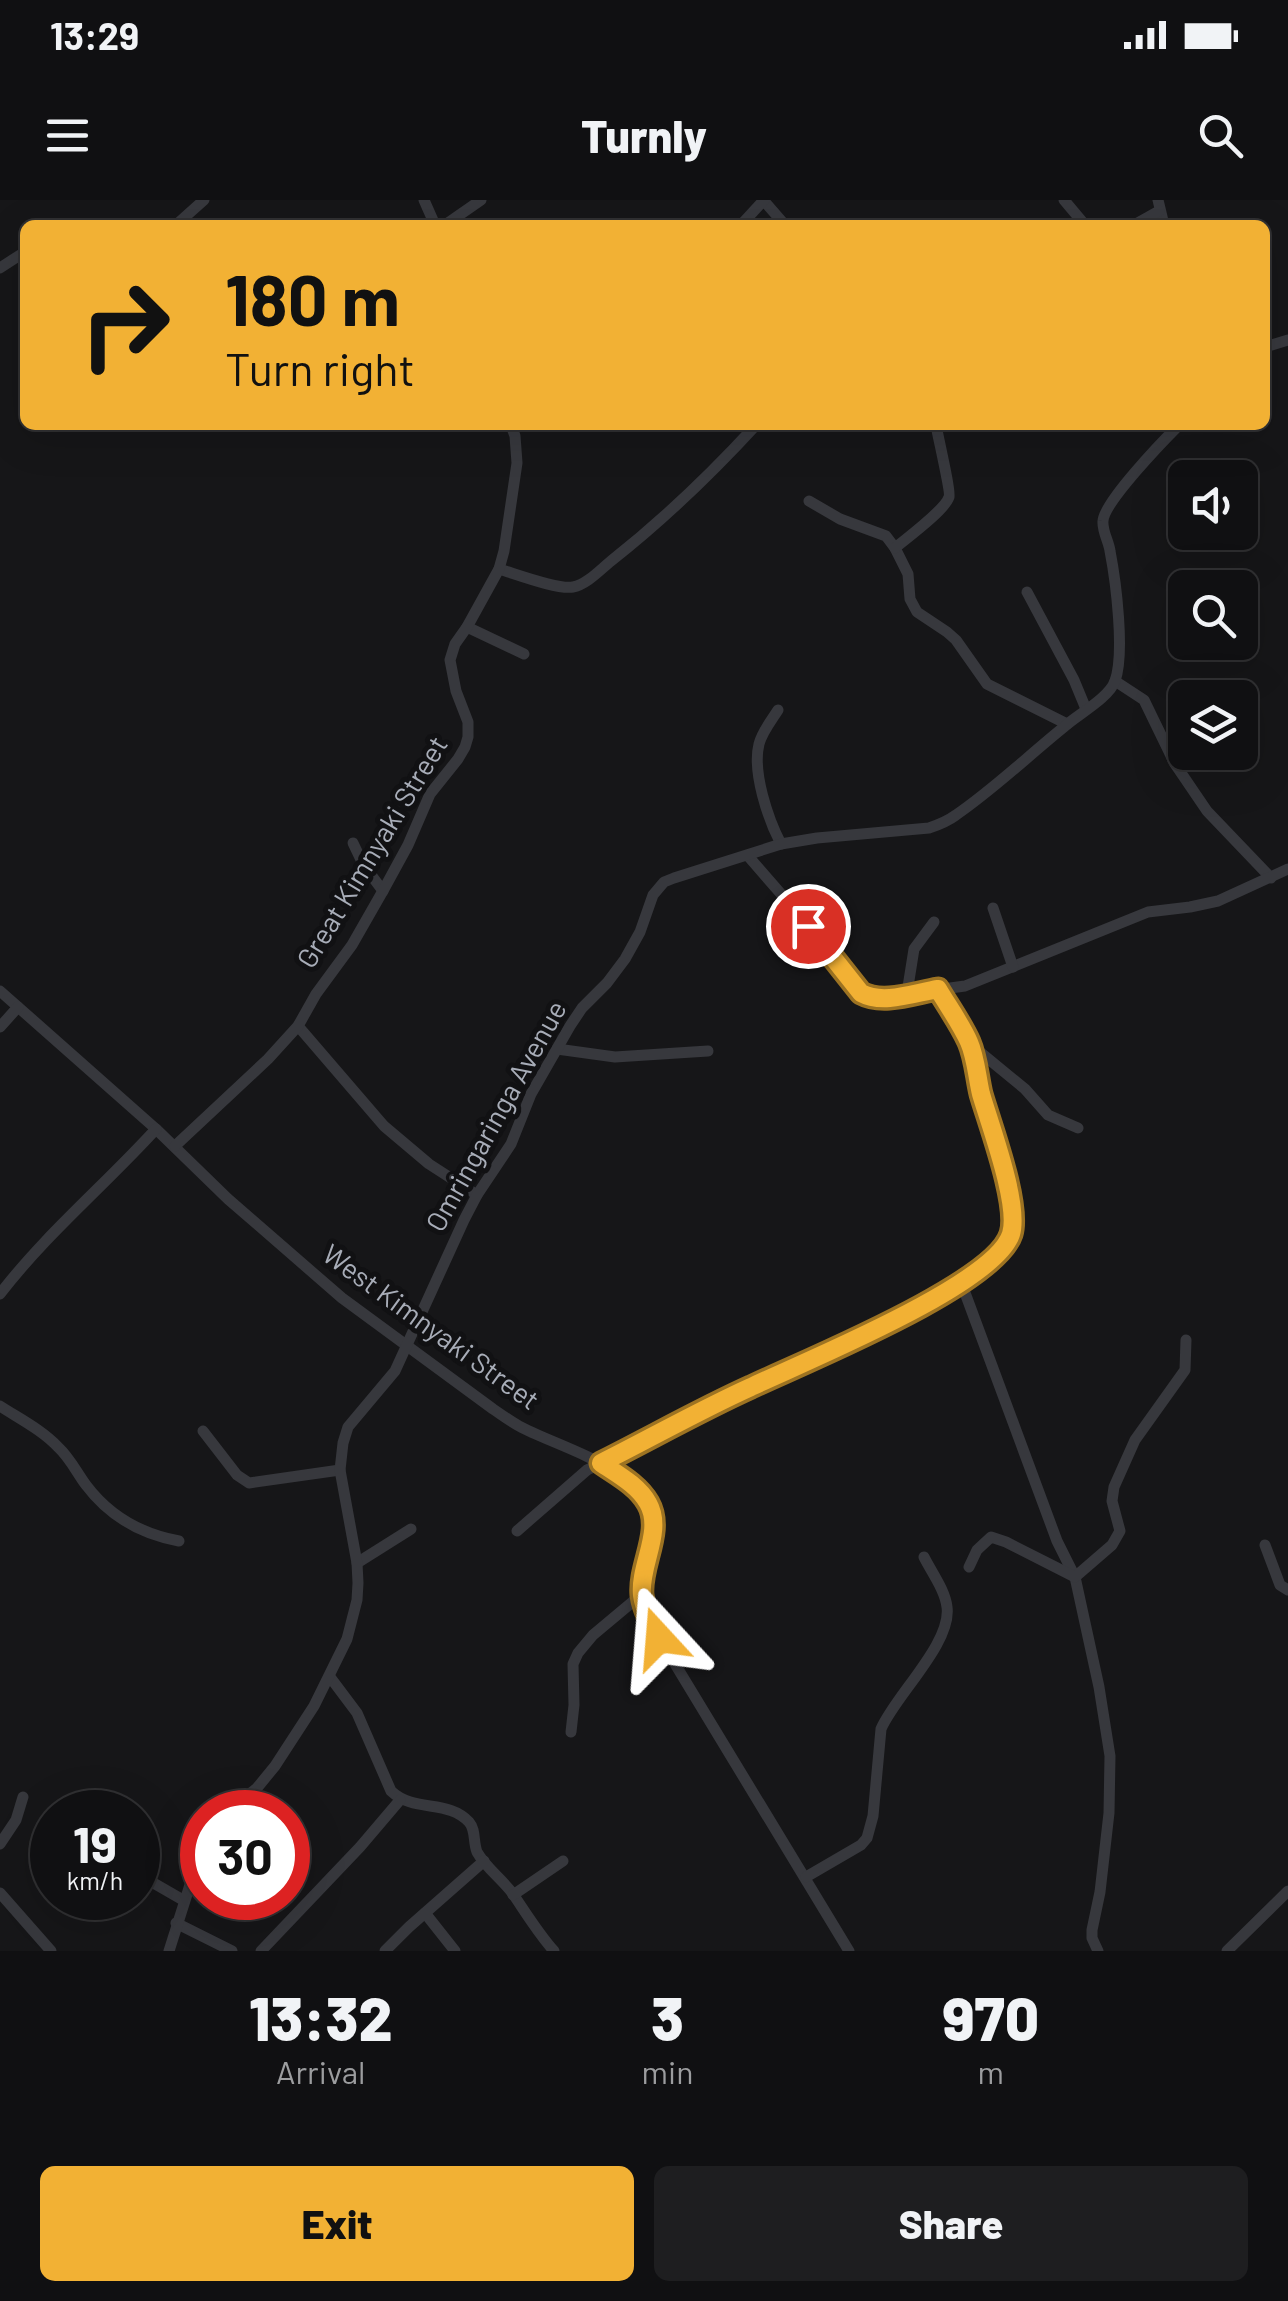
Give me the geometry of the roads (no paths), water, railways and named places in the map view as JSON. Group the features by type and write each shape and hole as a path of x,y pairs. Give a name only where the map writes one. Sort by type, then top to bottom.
{"street":[{"path":"182,220 204,200"},
{"path":"453,220 480,200"},
{"path":"746,220 764,200 782,220"},
{"path":"1064,200 1081,220"},
{"name":"Great Kimnyaki Street","path":"174,1146 298,1026 352,944 408,845 430,794 458,759 468,738 468,722 456,692 450,660 455,644 499,569 504,552 516,462 513,430"},
{"path":"499,569 561,587 578,586 683,500 752,430"},
{"path":"895,548 949,497 937,430"},
{"path":"1174,430 1124,486 1104,516 1118,624 1115,681 1144,700 1175,764 1207,811 1271,878"},
{"path":"809,502 840,519 886,536 908,574 910,599 917,612 956,640 988,684 1066,724"},
{"path":"1027,592 1086,709"},
{"path":"467,627 524,654"},
{"name":"Omringaringa Avenue","path":"340,1470 348,1428 386,1384 477,1195 511,1144 531,1094 582,1008 625,959 653,895 664,882 781,844 941,824 1101,699 1115,681"},
{"path":"778,710 761,736 757,760 765,807 781,844"},
{"path":"352,843 383,891"},
{"path":"748,856 861,993 876,998 966,986 1148,912 1218,900 1288,869"},
{"path":"994,908 1013,967"},
{"path":"907,994 914,949 934,922"},
{"path":"518,1531 578,1476 752,1386 882,1328 961,1282 1010,1238 1009,1197 970,1042 938,989"},
{"name":"West Kimnyaki Street","path":"0,991 342,1298 519,1426 601,1463 630,1483 649,1504 653,1531 642,1594"},
{"path":"0,1027 18,1007"},
{"path":"298,1026 384,1126 428,1164 477,1195"},
{"path":"970,1042 1048,1114 1078,1128"},
{"path":"558,1049 614,1057 708,1051"},
{"path":"0,1294 42,1244 156,1128"},
{"path":"961,1282 1057,1541 1075,1577 1099,1686 1110,1756 1109,1813 1092,1930 1098,1951"},
{"path":"1075,1577 1118,1538 1120,1524 1112,1495 1120,1471 1135,1440 1184,1370 1186,1340"},
{"path":"0,1406 58,1446 87,1486 128,1524 150,1535 179,1541"},
{"path":"203,1430 237,1475 249,1483 340,1470 357,1563 357,1600 347,1639 330,1677 267,1777 254,1790"},
{"path":"357,1563 411,1528"},
{"path":"969,1568 982,1544 994,1538 1075,1577"},
{"path":"1264,1545 1280,1585 1288,1590"},
{"path":"806,1878 861,1845 872,1828 881,1729 918,1674 947,1620 944,1594 924,1558"},
{"path":"572,1732 573,1664 578,1653 592,1636 642,1594 659,1638 806,1878 843,1949"},
{"path":"330,1677 357,1713 391,1790 400,1800 435,1806 468,1821 476,1850 554,1951"},
{"path":"0,1844 16,1820 23,1797"},
{"path":"262,1951 400,1800"},
{"path":"385,1951 484,1861"},
{"path":"513,1895 563,1861"},
{"path":"1227,1951 1288,1891"},
{"path":"0,1893 51,1951"},
{"path":"169,1951 180,1912"},
{"path":"425,1912 455,1951"},
{"path":"176,1923 232,1951"}]}
